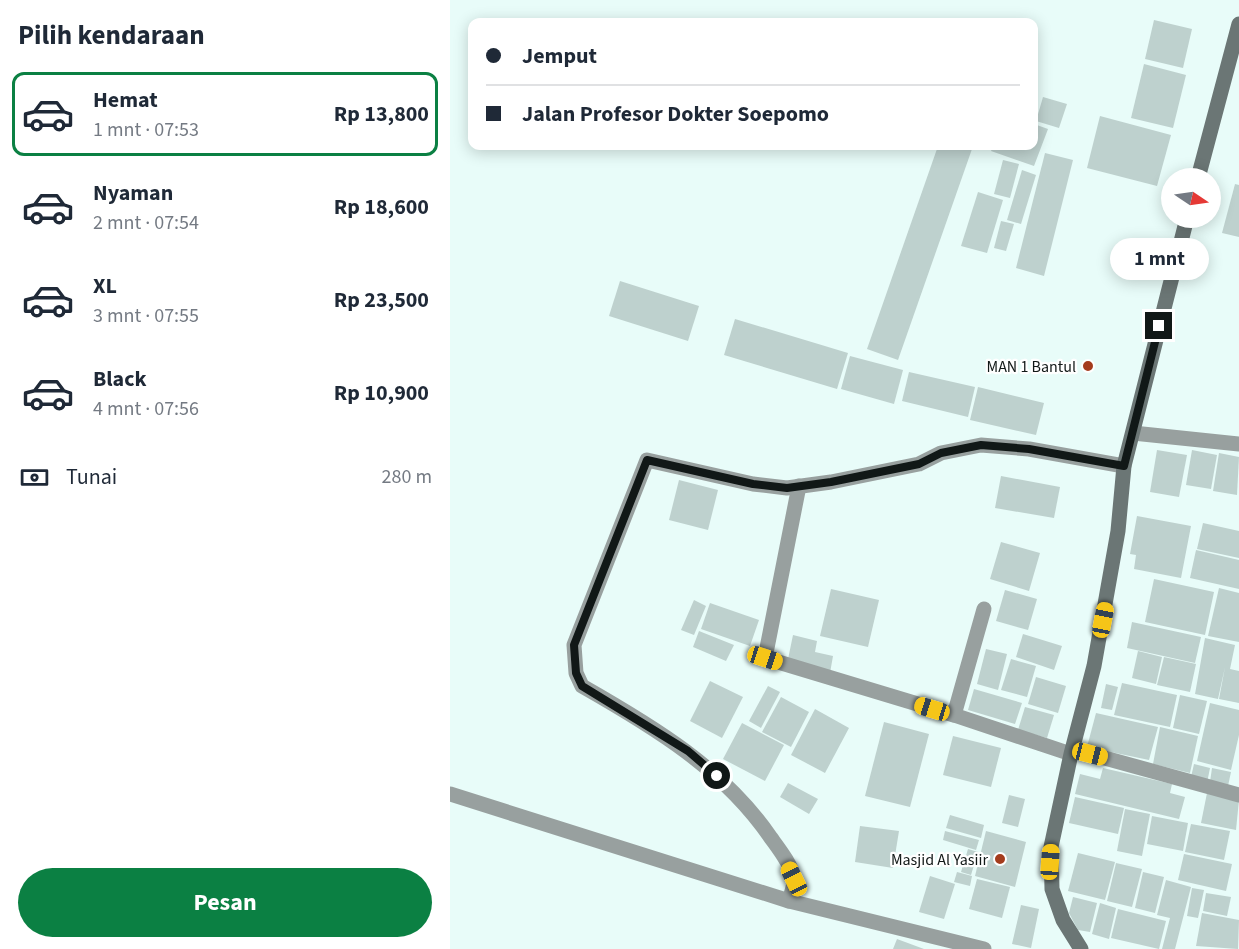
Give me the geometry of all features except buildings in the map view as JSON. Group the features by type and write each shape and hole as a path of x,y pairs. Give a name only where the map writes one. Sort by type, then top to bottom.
{"main road":[{"path":"1201,168 1239,24"},
{"path":"1081,949 1058,907 1050,873 1052,847 1071,752 1094,666 1108,596 1118,531 1124,466 1184,228"}],"street":[{"path":"1133,433 1239,444"},
{"path":"789,901 794,879 782,853 755,814 688,751 582,686 576,673 574,645 647,460 753,484 787,488 919,464 941,453 981,445 1029,449 1124,466"},
{"path":"799,486 765,658 1071,752 1239,795"},
{"path":"954,715 984,609"},
{"path":"450,794 789,901 984,949"}],"place":[{"name":"MAN 1 Bantul","path":"1088,366"},
{"name":"Masjid Al Yasiir","path":"1000,859"}],"route":[{"path":"717,776 688,751 582,686 576,673 574,645 647,460 753,484 787,488 831,482 919,464 941,453 981,445 1029,449 1124,466 1159,326"}]}
